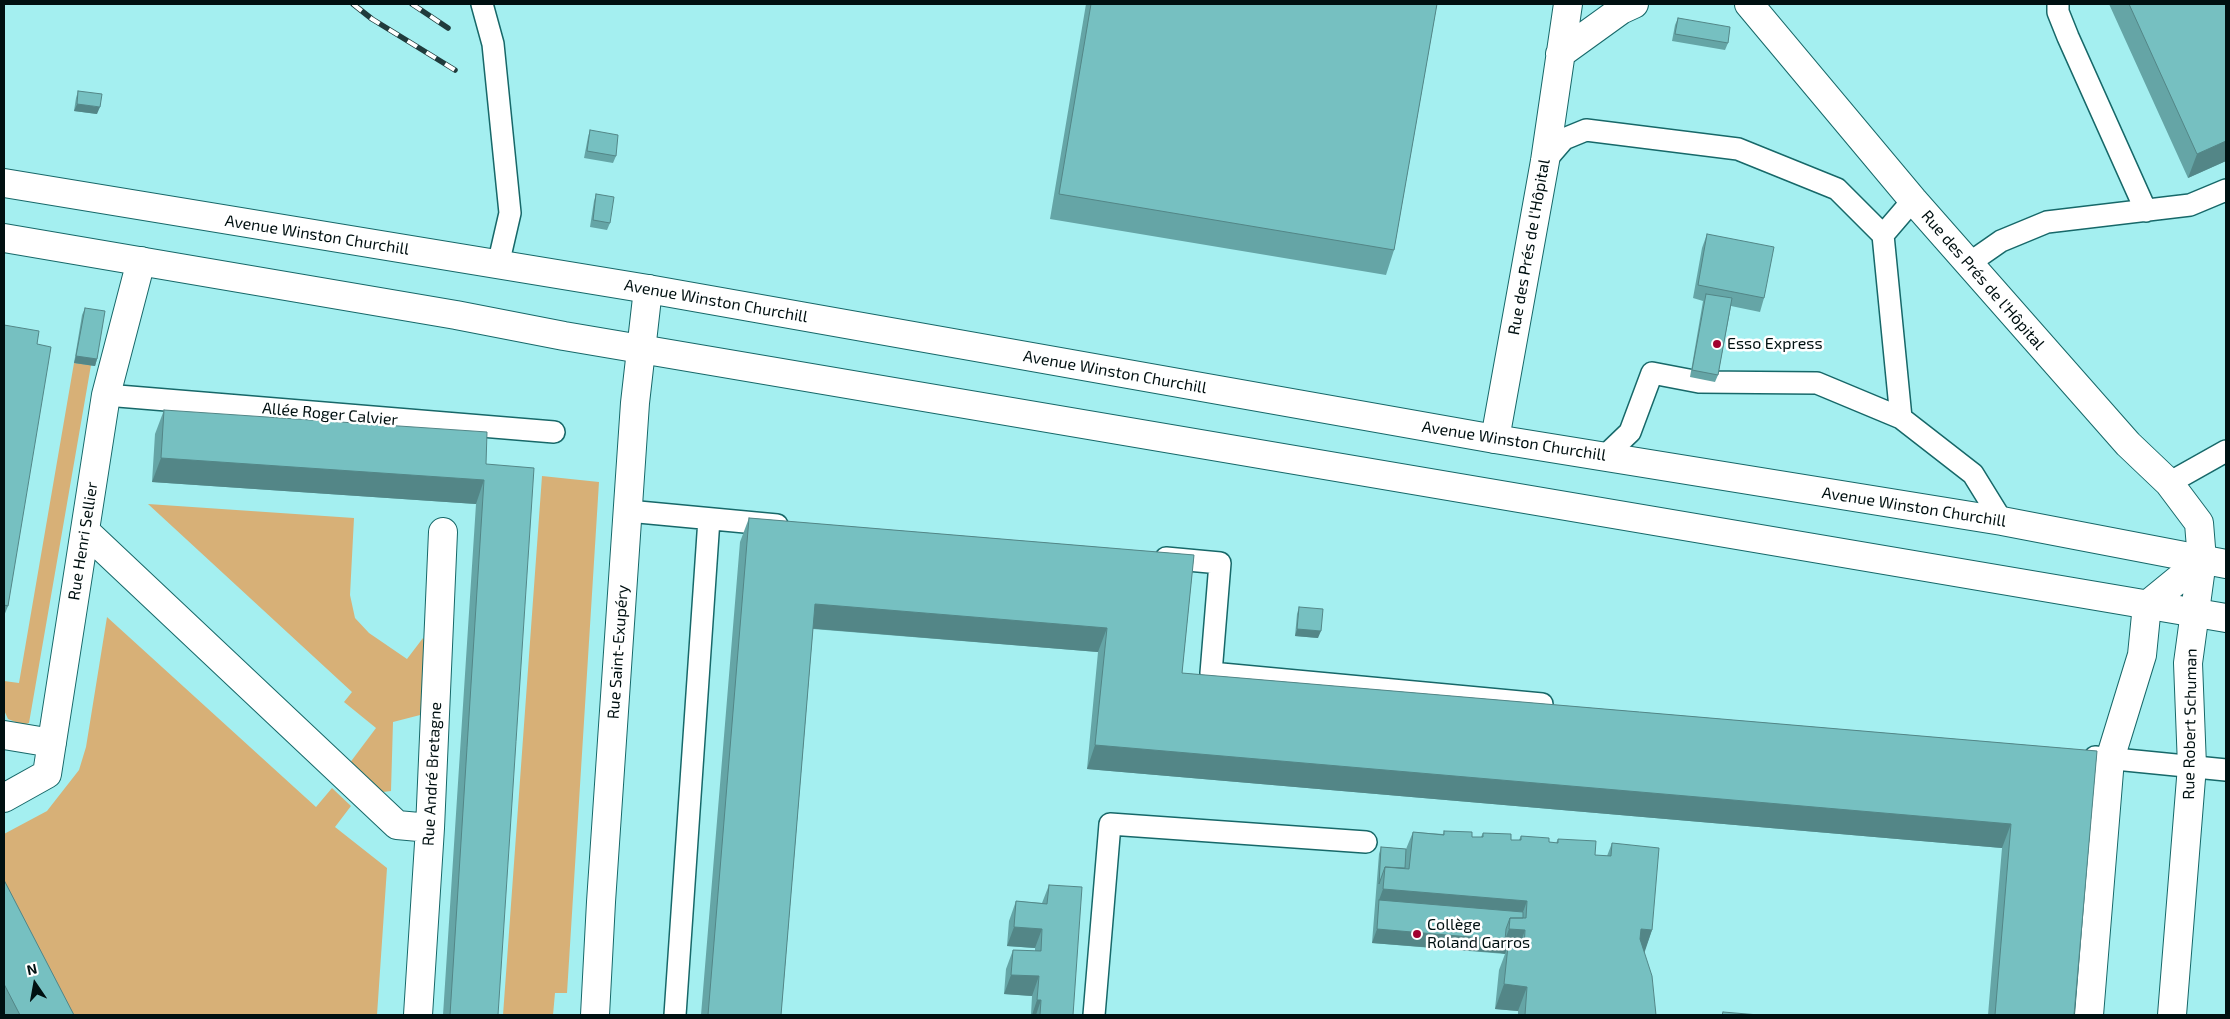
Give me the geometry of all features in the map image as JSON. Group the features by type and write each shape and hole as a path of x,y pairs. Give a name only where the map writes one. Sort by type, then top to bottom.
{"street":[{"name":"Rue des Prés de l'Hôpital","path":"1495,438 1545,161 1568,4"},
{"path":"1560,54 1621,10 1634,4"},
{"name":"Rue des Prés de l'Hôpital","path":"1749,4 1968,264 2128,444 2169,483 2199,523 2214,562"},
{"name":"Avenue Winston Churchill","path":"4,183 648,289 1495,438 2002,521 2214,562"},
{"path":"4,238 2226,618"},
{"name":"Rue Henri Sellier","path":"4,798 47,774 106,395 141,261"},
{"name":"Rue Saint-Exupéry","path":"595,1015 600,902 628,511 640,348 648,289"},
{"path":"85,531 397,825 430,828"},
{"name":"Rue André Bretagne","path":"418,1015 430,828 444,532"},
{"path":"2147,605 2214,562"},
{"name":"Rue Robert Schuman","path":"2172,1015 2192,766 2188,663 2195,613 2214,562"},
{"path":"2089,1015 2110,759 2142,655 2147,605"},
{"path":"4,735 52,743"}],"lane":[{"path":"482,4 493,44 510,214 498,265"},
{"path":"2058,4 2058,12 2068,37 2146,210"},
{"path":"1545,161 1564,139 1586,130 1738,149 1837,189 1883,235 1901,418"},
{"path":"1968,264 2001,241 2047,222 2190,205 2226,190"},
{"path":"1883,235 1913,200"},
{"path":"1605,456 1630,432 1652,373 1700,382 1817,383 1901,418 1973,474 2002,521"},
{"name":"Allée Roger Calvier","path":"106,395 554,432"},
{"path":"2169,483 2226,451"},
{"path":"628,511 798,527"},
{"path":"675,1015 709,519"},
{"path":"1141,556 1220,563 1211,673 1560,706"},
{"path":"2071,755 2226,770"},
{"path":"1094,1015 1110,824 1366,842"}],"shaded area":[{"path":"74,363 91,365 29,723 23,725 8,719 4,710 4,681 19,683"},
{"path":"542,476 599,482 567,993 555,993 553,1015 503,1015"},
{"path":"148,504 354,518 350,595 355,618 369,633 407,659 423,638 429,656 424,714 393,722 391,791 383,792 349,764 376,728 344,702 352,692"},
{"path":"107,617 316,807 332,788 351,806 335,827 387,868 377,1015 71,1015 4,885 4,834 47,811 79,770 86,747"}],"building":[{"path":"1091,4 1437,4 1394,250 1059,194"},
{"path":"2129,4 2226,4 2226,141 2197,154"},
{"path":"1678,18 1730,27 1728,43 1675,34"},
{"path":"78,91 102,94 100,107 77,104"},
{"path":"590,130 618,135 616,156 587,151"},
{"path":"596,194 614,197 610,223 593,220"},
{"path":"1707,234 1774,247 1764,298 1698,285"},
{"path":"1706,294 1732,298 1718,375 1692,370"},
{"path":"85,308 105,311 97,359 76,356"},
{"path":"4,325 39,331 37,344 51,347 8,606 4,605"},
{"path":"164,410 487,432 486,464 534,468 498,1015 450,1015 484,480 161,458"},
{"path":"749,518 1194,555 1182,673 2097,751 2074,1015 1995,1015 2011,824 1095,745 1107,628 815,604 781,1015 708,1015"},
{"path":"1299,607 1323,609 1321,631 1297,629"},
{"path":"1444,831 1472,832 1472,837 1483,837 1483,833 1511,834 1511,840 1521,840 1521,836 1549,838 1549,842 1558,843 1558,839 1596,841 1595,855 1611,856 1612,843 1659,848 1652,930 1641,929 1640,939 1652,976 1656,1015 1525,1015 1527,987 1504,984 1508,946 1524,948 1525,930 1509,929 1510,918 1526,918 1527,901 1383,889 1385,867 1409,869 1413,832 1444,835"},
{"path":"1381,847 1406,849 1405,868 1385,867 1379,884"},
{"path":"4,880 74,1015 20,1015 4,984"},
{"path":"1049,885 1082,887 1073,1015 1040,1015 1041,1000 1037,1000 1039,976 1011,975 1013,950 1041,951 1042,929 1014,927 1016,901 1047,904"},
{"path":"1379,900 1523,912 1523,918 1510,918 1505,940 1377,929"},
{"path":"1723,1012 1759,1015 1722,1015"}],"railway":[{"path":"353,4 372,19 455,70"},
{"path":"412,4 448,28"}],"place":[{"name":"Esso Express","path":"1717,344"},
{"name":"Collège Roland Garros","path":"1417,934"}]}
